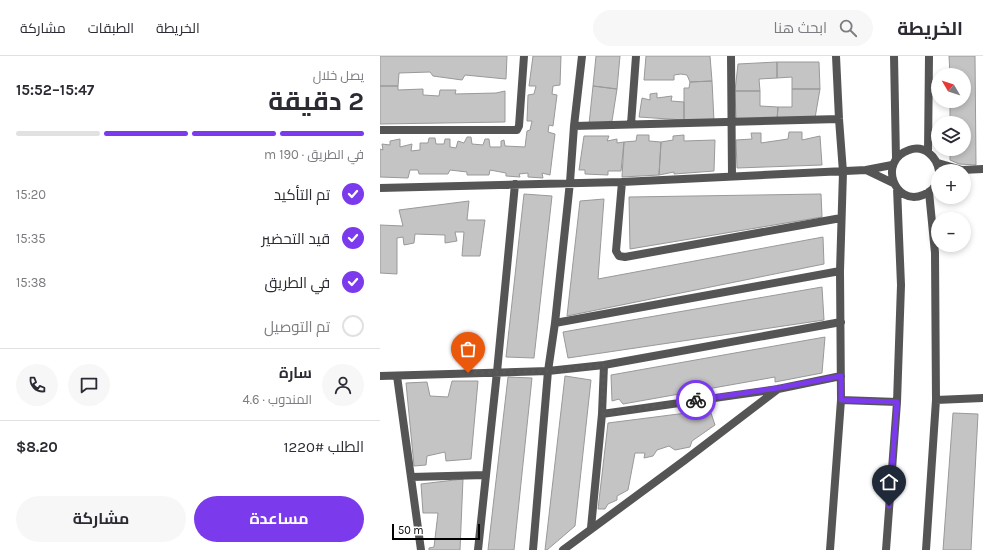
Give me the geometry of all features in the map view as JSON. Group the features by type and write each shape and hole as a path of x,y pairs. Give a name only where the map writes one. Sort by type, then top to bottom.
{"street":[{"path":"380,130 517,130 524,56"},
{"path":"533,550 548,371 555,323 582,56"},
{"path":"632,124 636,56"},
{"path":"731,56 732,176"},
{"path":"830,550 841,400 840,271 843,172 838,119 836,56"},
{"path":"886,550 897,402 901,285 895,185 891,174 894,162 894,56"},
{"path":"928,152 929,56"},
{"path":"574,126 838,119"},
{"path":"380,188 570,182 622,182 843,172 866,170 894,162 903,152 911,149 920,149 928,152 932,155 937,164"},
{"path":"971,170 983,169"},
{"path":"866,170 895,185 904,194 921,196 929,192 935,253 936,400 926,550"},
{"path":"622,182 616,251 619,256 625,257 841,218"},
{"path":"478,550 515,184"},
{"path":"555,323 840,271"},
{"path":"380,376 548,371 604,365 841,322"},
{"path":"592,528 602,414 604,365"},
{"path":"397,376 421,550"},
{"path":"602,414 778,388 841,376"},
{"path":"563,550 685,460 778,388"},
{"path":"936,400 983,398"},
{"path":"841,400 897,402"},
{"path":"411,477 485,475"}],"building":[{"path":"380,56 507,56 506,79 465,75 462,80 433,76 430,72 399,73 398,86 380,86"},
{"path":"533,56 561,56 560,85 553,86 552,94 557,95 553,126 549,125 548,132 555,134 550,175 542,173 543,178 528,177 528,173 519,174 520,177 506,176 506,173 490,170 489,175 467,175 467,172 450,170 448,174 419,174 418,170 410,170 408,178 380,177 380,149 383,150 382,144 390,145 390,141 400,139 400,147 412,144 411,151 420,150 420,143 428,143 429,138 435,138 436,144 444,144 445,139 450,139 450,147 456,148 458,141 464,143 467,137 471,137 472,144 483,145 485,139 489,139 490,147 501,147 501,141 504,140 505,146 525,147 527,131 530,130 532,121 527,121 528,95 534,94 536,86 529,86"},
{"path":"596,56 620,56 617,89 593,86"},
{"path":"646,56 710,56 712,81 690,82 687,75 681,74 674,75 674,80 644,80"},
{"path":"949,56 975,56 976,165 959,164 950,160 950,156 971,156 971,116 950,116 950,108 971,108 971,68 950,68"},
{"path":"777,62 777,78 759,79 760,91 735,91 738,64"},
{"path":"777,62 819,62 820,89 792,89 792,77 777,78"},
{"path":"712,81 714,121 684,120 684,88 689,88 690,82"},
{"path":"380,86 398,86 398,90 423,89 423,95 439,96 440,90 456,90 455,94 496,93 505,91 505,122 380,124"},
{"path":"593,86 617,89 612,121 589,124"},
{"path":"792,89 820,89 815,118 777,119 778,107 792,107"},
{"path":"735,91 760,91 760,106 778,107 777,119 736,119"},
{"path":"657,93 657,98 672,96 671,101 684,102 684,120 639,117 642,98 650,100 650,94"},
{"path":"789,132 802,132 802,140 820,136 822,165 737,168 736,140 752,139 751,133 761,133 761,143 788,139"},
{"path":"637,135 649,135 649,141 661,142 659,175 622,177 624,142 636,141"},
{"path":"684,135 684,141 715,140 714,171 674,174 674,172 659,175 661,142 673,140 673,136"},
{"path":"584,136 609,136 607,141 617,139 617,143 624,142 621,171 608,171 608,175 585,174 585,170 579,170"},
{"path":"524,194 552,196 534,358 506,357"},
{"path":"821,194 822,217 630,249 629,197"},
{"path":"604,199 598,279 823,237 824,264 567,316 580,201"},
{"path":"469,201 467,220 485,220 480,256 462,256 464,232 455,232 457,241 445,243 445,235 415,234 414,243 404,245 403,237 397,238 397,274 380,273 380,225 403,226 399,210"},
{"path":"822,287 824,320 568,358 563,332"},
{"path":"825,337 822,373 775,382 775,377 623,404 619,399 612,401 611,375"},
{"path":"565,376 591,380 575,526 547,550 545,550"},
{"path":"508,377 532,378 514,550 488,550"},
{"path":"452,381 478,381 471,459 446,461 445,452 427,456 426,465 414,466 406,383 427,382 430,396 448,397"},
{"path":"710,410 715,425 692,441 690,447 675,450 669,446 657,450 653,456 644,458 645,453 635,453 628,490 617,496 617,500 608,504 605,509 598,509 608,423"},
{"path":"953,413 978,414 971,550 943,550"},
{"path":"463,479 460,550 429,550 429,548 434,547 438,513 423,513 421,484"}],"way so far":[{"path":"468,373 548,371 604,365 602,414 696,400"}],"route":[{"path":"696,400 778,388 841,376 841,400 897,402 889,506"}]}
